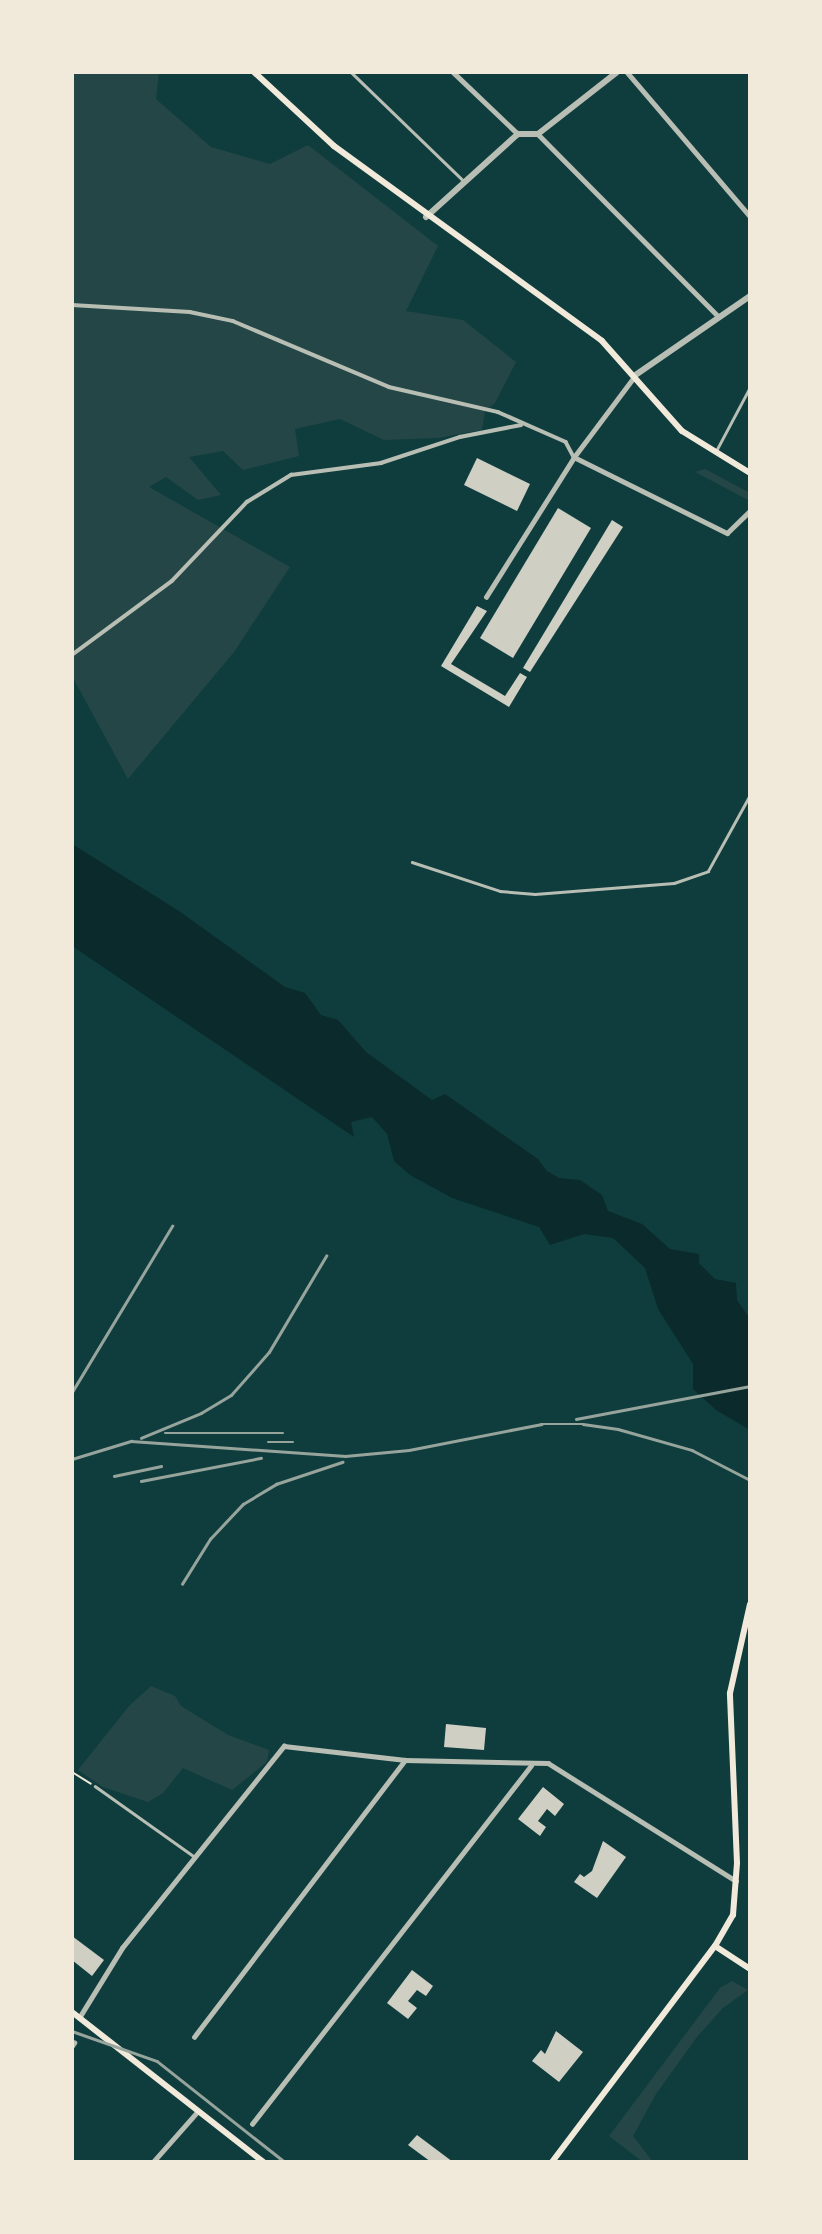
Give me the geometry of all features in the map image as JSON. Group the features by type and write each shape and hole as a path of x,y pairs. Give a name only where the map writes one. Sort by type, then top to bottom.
{"main road":[{"path":"254,72 334,146 426,217 602,341 668,418 715,454 750,473"},
{"path":"552,2162 715,1946 733,1915 737,1881 730,1693 750,1604"},
{"path":"715,1946 750,1969"},
{"path":"72,2012 263,2162"}],"street":[{"path":"453,72 518,134 538,135 719,317"},
{"path":"626,72 750,216"},
{"path":"538,135 612,73"},
{"path":"426,217 518,134"},
{"path":"486,597 574,457 634,376 750,296"},
{"path":"72,304 190,312 233,321 389,387 482,406 566,442 574,457 727,533 750,511"},
{"path":"72,655 172,581 247,502 291,475 381,463 460,437 523,424"},
{"path":"79,2018 122,1948 284,1746 405,1760 531,1766 548,1763 737,1881"},
{"path":"194,2037 405,1760"},
{"path":"252,2124 531,1766"},
{"path":"153,2162 198,2111"}],"lane":[{"path":"351,72 465,182"},
{"path":"715,454 750,387"},
{"path":"412,862 499,891 535,894 674,883 708,871 750,795"},
{"path":"95,1786 195,1857"}],"path":[{"path":"72,1772 95,1786"}],"shaded area":[{"path":"72,72 159,72 156,99 211,147 270,164 308,145 438,246 406,311 463,320 516,362 495,403 485,411 482,430 438,438 384,440 340,419 295,429 299,456 243,470 223,451 189,457 221,495 198,500 166,477 149,487 290,567 234,652 128,779 72,676"},
{"path":"705,469 750,493 750,501 695,472"},
{"path":"72,844 179,911 285,987 305,993 321,1015 338,1020 366,1052 432,1100 445,1094 538,1159 547,1171 559,1178 580,1180 602,1195 608,1211 642,1224 670,1249 699,1254 699,1263 715,1279 736,1283 737,1300 750,1319 750,1430 716,1410 693,1389 693,1364 658,1309 645,1268 613,1238 584,1234 550,1245 539,1227 452,1198 410,1175 394,1161 387,1134 372,1117 351,1122 354,1137 72,946"},
{"path":"151,1686 175,1696 181,1706 228,1735 269,1750 267,1762 232,1790 183,1768 163,1793 148,1802 103,1787 78,1770 129,1706"},
{"path":"732,1981 748,1990 723,2008 697,2037 656,2094 633,2136 653,2162 643,2162 609,2136 720,1988"}],"building":[{"path":"477,458 530,484 517,511 464,485"},
{"path":"558,508 591,528 513,658 480,638"},
{"path":"612,520 623,527 530,672 523,668"},
{"path":"477,606 487,611 451,664 505,696 520,673 527,677 509,707 441,666"},
{"path":"446,1724 486,1728 484,1750 444,1747"},
{"path":"543,1787 564,1804 555,1816 547,1809 538,1821 546,1827 540,1836 518,1819"},
{"path":"603,1841 626,1857 597,1898 574,1882 580,1874 584,1877 592,1871"},
{"path":"72,1936 104,1960 92,1976 72,1960"},
{"path":"412,1970 433,1986 426,1996 417,1990 408,2001 417,2008 408,2019 387,2003"},
{"path":"556,2031 583,2052 559,2082 532,2061 541,2050 545,2054"},
{"path":"417,2135 453,2162 431,2162 408,2145"}],"railway":[{"path":"72,1392 172,1226"},
{"path":"141,1438 201,1413 231,1395 269,1352 326,1256"},
{"path":"576,1419 750,1386"},
{"path":"72,1459 131,1441 345,1456 409,1450 541,1424 583,1424 618,1429 692,1450 750,1480"},
{"path":"165,1433 283,1433"},
{"path":"268,1442 293,1442"},
{"path":"141,1481 261,1458"},
{"path":"182,1584 210,1539 243,1504 276,1484 342,1462"},
{"path":"114,1476 161,1466"},
{"path":"72,2031 157,2061 285,2162"}]}
